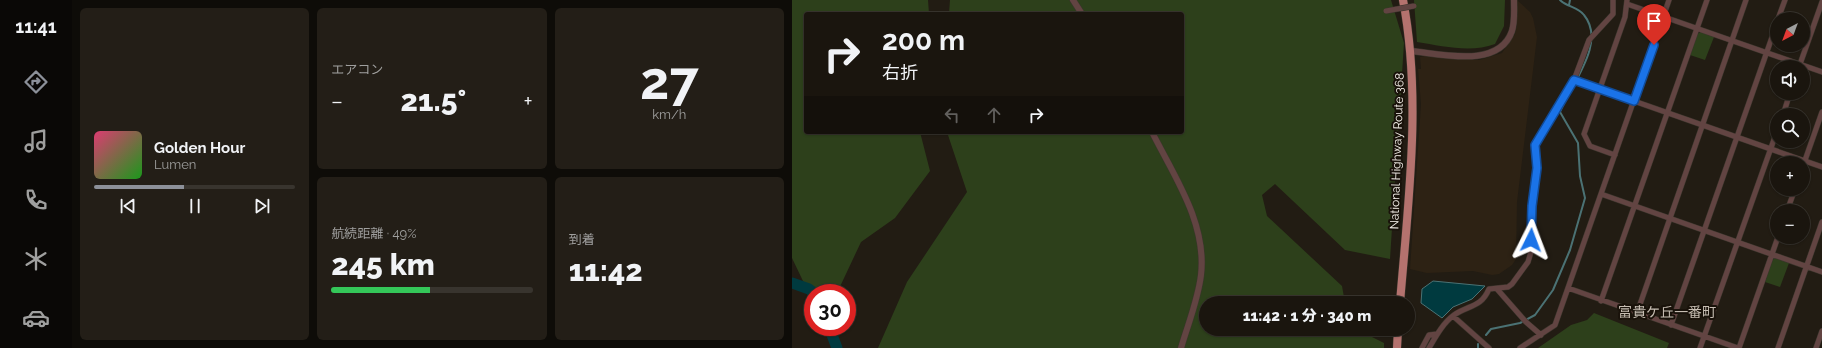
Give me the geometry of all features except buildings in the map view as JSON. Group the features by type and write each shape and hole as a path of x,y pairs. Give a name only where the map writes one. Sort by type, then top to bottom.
{"highway":[{"name":"National Highway Route 368","path":"1401,296 1407,216 1413,101 1411,51 1403,0"},
{"path":"1396,348 1397,336"}],"street":[{"path":"1073,0 1081,12"},
{"path":"1411,51 1480,56 1494,52 1506,43 1512,30 1514,0"},
{"path":"1429,348 1437,334 1453,316 1480,302 1489,289 1497,289 1512,284 1527,265 1530,257 1532,206 1537,168 1535,145 1577,81 1589,40 1613,14 1613,0"},
{"path":"1520,348 1555,325 1669,0"},
{"path":"1601,301 1707,0"},
{"path":"1637,313 1746,0"},
{"path":"1781,12 1785,0"},
{"path":"1615,155 1590,146 1584,134 1625,17 1627,2 1663,17 1785,60"},
{"path":"1802,60 1822,2"},
{"path":"1386,11 1414,6"},
{"path":"1671,325 1770,41"},
{"path":"1810,69 1822,72"},
{"path":"1577,81 1702,124 1788,156"},
{"path":"1806,156 1822,112"},
{"path":"1153,134 1191,211 1200,242 1202,265 1198,292 1181,348"},
{"path":"1700,348 1771,149"},
{"path":"1810,164 1822,167"},
{"path":"1601,194 1822,272"},
{"path":"1778,348 1822,222"},
{"path":"1568,288 1601,301 1738,348 1776,244"},
{"path":"1497,289 1522,318 1541,335"},
{"path":"1453,316 1489,348"},
{"path":"1816,348 1822,331"},
{"path":"1422,348 1429,335 1437,334"}],"shaded area":[{"path":"1517,0 1530,12 1533,18 1537,37 1517,202 1516,259 1512,265 1499,274 1492,275 1473,271 1427,273 1410,269 1421,104 1418,69 1421,69 1420,57 1425,56 1479,60 1502,53 1515,34 1517,25"}],"green space":[{"path":"792,0 928,0 929,12 804,12 804,134 921,134 930,171 895,218 861,242 841,284 804,284 792,258"},
{"path":"950,0 1391,0 1404,43 1390,259 1345,250 1275,184 1262,195 1267,216 1342,286 1344,296 1199,296 1199,336 1370,336 1384,343 1384,348 878,348 907,282 967,192 948,134 1184,134 1184,12 949,12"},
{"path":"1414,0 1505,0 1504,26 1495,44 1486,47 1456,48 1417,42"},
{"path":"1701,32 1714,37 1705,60 1690,55 1697,34"},
{"path":"1776,258 1789,263 1780,287 1765,282 1772,260"},
{"path":"1594,313 1669,343 1667,348 1538,348 1571,325 1587,320"}],"water":[{"path":"1433,281 1485,286 1472,299 1453,307 1442,318 1421,303 1422,289"}],"waterway":[{"path":"1486,335 1491,329 1520,323 1535,315 1553,290 1570,250 1585,198 1580,176 1578,143 1560,112 1585,64 1592,38 1590,26 1582,12 1560,0"},
{"path":"1569,5 1570,0"},
{"path":"792,283 804,287"},
{"path":"832,336 837,348"}],"district":[{"name":"富貴ケ丘一番町","path":"1667,312"}],"route":[{"path":"1531,240 1532,206 1537,168 1534,147 1537,139 1555,114 1574,80 1634,101 1654,45"}]}
